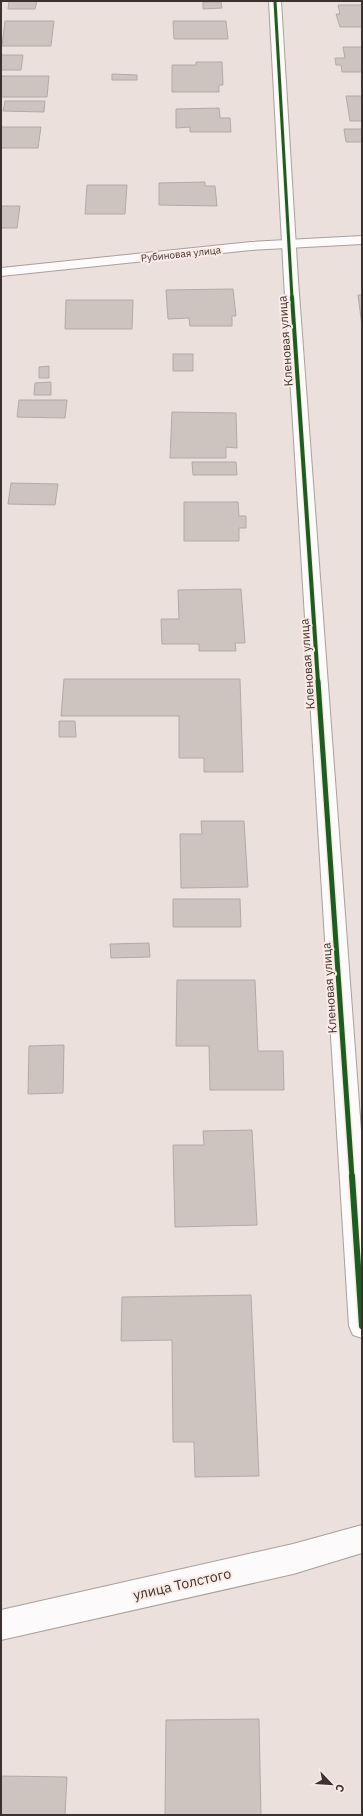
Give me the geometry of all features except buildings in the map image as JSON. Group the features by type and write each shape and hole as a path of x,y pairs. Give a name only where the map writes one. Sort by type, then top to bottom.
{"street":[{"name":"Кленовая улица","path":"275,1 289,244 362,1326"},
{"name":"Рубиновая улица","path":"1,272 289,244 362,240"},
{"name":"улица Толстого","path":"1,1625 293,1559 362,1539"}],"cycle path":[{"path":"275,1 291,280 362,1326"}]}
